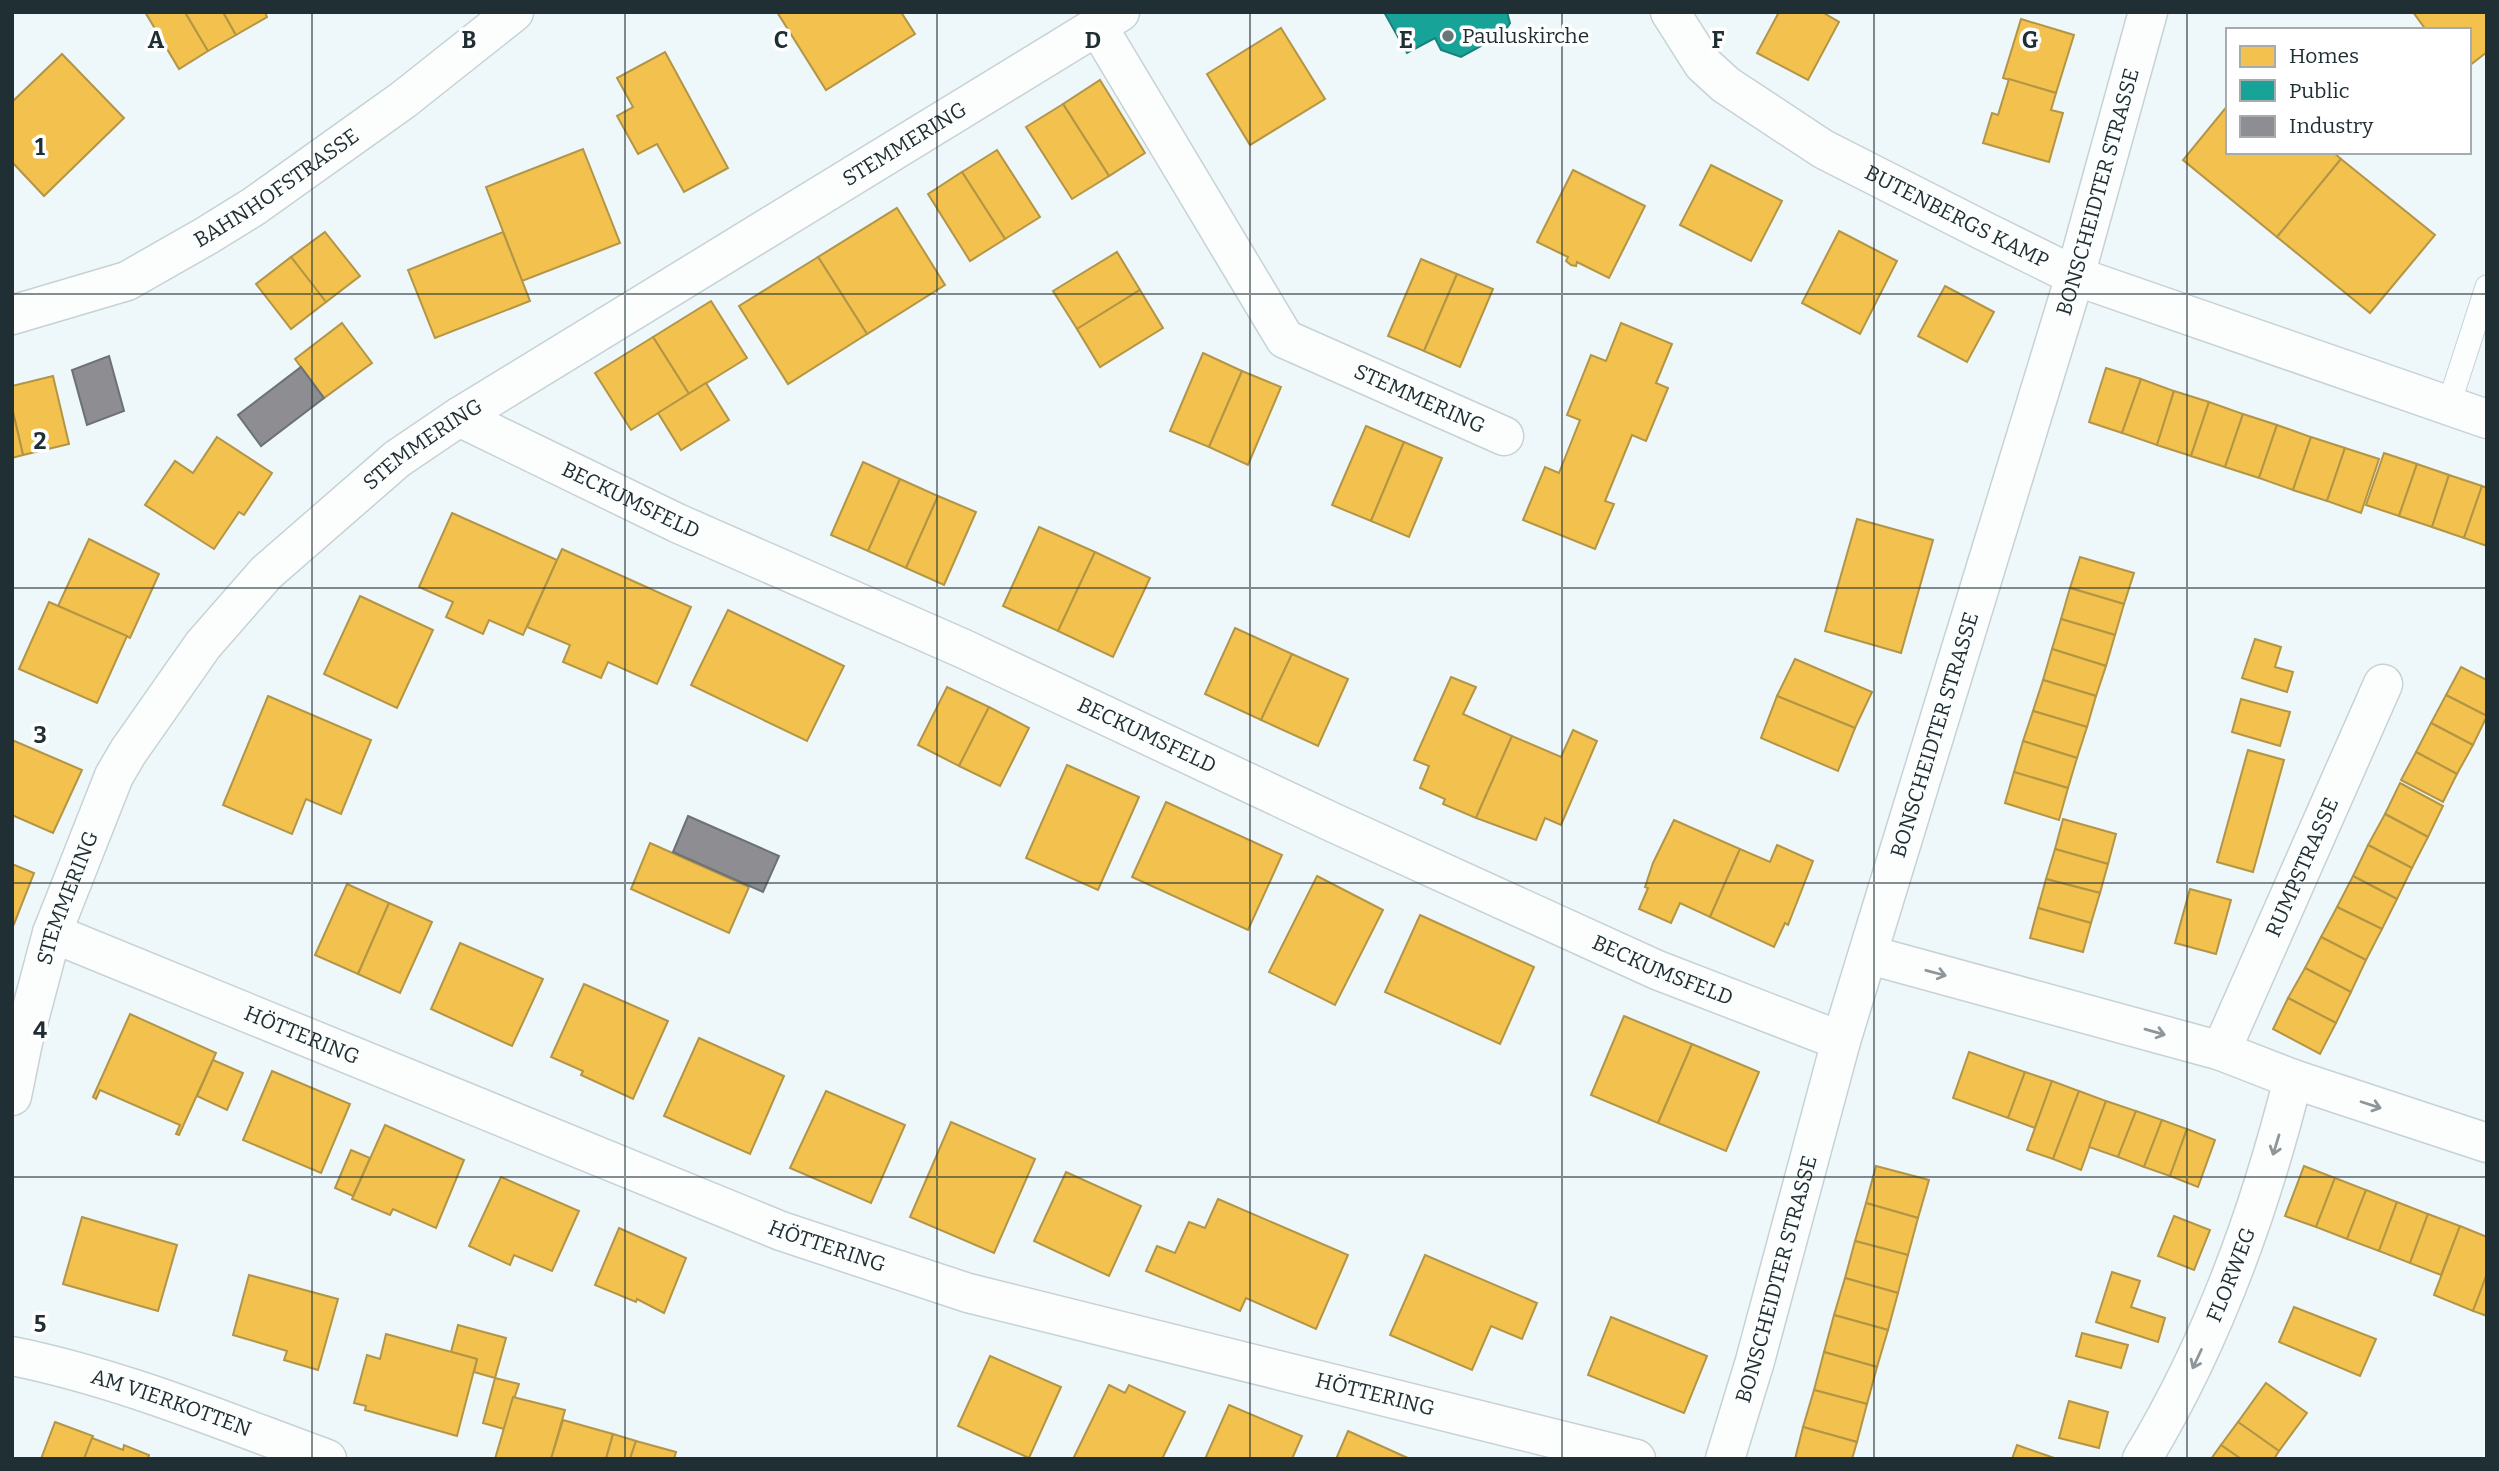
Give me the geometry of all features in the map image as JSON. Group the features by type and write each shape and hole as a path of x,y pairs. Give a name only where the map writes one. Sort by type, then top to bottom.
{"street":[{"name":"BAHNHOFSTRASSE","path":"12,315 127,281 206,236 253,207 403,100 514,12"},
{"name":"BUTENBERGS KAMP","path":"1670,12 1703,64 1726,85 1823,149 2075,276 2487,419"},
{"name":"BONSCHEIDTER STRASSE","path":"1725,1459 1755,1361 1841,1041 1870,955 2075,276 2148,12"},
{"name":"STEMMERING","path":"12,1096 23,1042 52,933 114,776 203,645 265,573 397,459 459,416 1001,83 1109,20 1285,339 1504,436"},
{"name":"BECKUMSFELD","path":"459,416 677,523 964,649 1334,823 1657,970 1841,1041"},
{"name":"RUMPSTRASSE","path":"2221,1051 2383,684"},
{"name":"HÖTTERING","path":"52,933 780,1231 995,1301 1636,1459"},
{"path":"1870,955 2221,1051 2293,1079 2487,1143"},
{"name":"FLORWEG","path":"2142,1459 2178,1399 2209,1331 2273,1154 2293,1079"},
{"name":"AM VIERKOTTEN","path":"12,1356 118,1382 210,1413 327,1459"}],"lane":[{"path":"2448,407 2486,291"}],"building: Homes":[{"path":"145,12 185,12 208,51 179,69"},
{"path":"185,12 223,12 236,35 208,51"},
{"path":"223,12 265,12 267,17 236,35"},
{"path":"777,12 901,12 915,34 826,90"},
{"path":"1779,12 1822,12 1839,22 1808,80 1757,53"},
{"path":"2413,12 2487,12 2487,52 2471,64 2471,28 2425,28"},
{"path":"2021,19 2074,35 2056,93 2003,78"},
{"path":"1281,28 1325,99 1250,145 1207,74"},
{"path":"665,52 728,168 684,192 657,144 638,154 617,116 633,107 617,78"},
{"path":"62,54 124,118 44,196 12,162 12,102"},
{"path":"2009,79 2056,93 2051,110 2063,113 2049,162 1983,143 1992,113 1998,115"},
{"path":"1100,80 1145,153 1109,176 1063,104"},
{"path":"1063,104 1109,176 1072,199 1026,127"},
{"path":"2226,107 2226,154 2335,154 2341,159 2277,237 2183,160"},
{"path":"583,149 620,243 522,281 486,187"},
{"path":"997,150 1040,217 1005,239 962,172"},
{"path":"2341,159 2435,235 2370,313 2277,237"},
{"path":"1711,165 1782,201 1751,261 1680,225"},
{"path":"1573,170 1645,206 1609,278 1577,262 1576,266 1571,265 1566,261 1568,257 1537,242"},
{"path":"962,172 1005,239 970,261 928,194"},
{"path":"897,208 945,285 867,334 818,257"},
{"path":"1839,231 1897,261 1860,334 1802,303"},
{"path":"325,232 360,276 326,302 291,257"},
{"path":"503,232 530,301 435,338 408,270"},
{"path":"1117,252 1140,290 1077,329 1053,291"},
{"path":"291,257 326,302 291,329 256,284"},
{"path":"818,257 867,334 788,384 739,306"},
{"path":"1421,259 1457,274 1424,351 1388,336"},
{"path":"1457,274 1493,289 1460,367 1424,351"},
{"path":"1945,286 1994,312 1967,362 1918,336"},
{"path":"1140,290 1163,328 1100,367 1077,329"},
{"path":"711,301 747,358 689,394 653,337"},
{"path":"342,323 372,363 324,398 295,359"},
{"path":"1621,323 1672,344 1656,383 1668,388 1646,441 1632,435 1605,501 1614,504 1595,549 1523,520 1545,467 1559,473 1580,420 1567,415 1591,355 1606,361"},
{"path":"653,337 689,394 631,430 595,373"},
{"path":"1203,353 1242,371 1209,447 1170,431"},
{"path":"2106,368 2141,379 2122,433 2089,422"},
{"path":"1242,371 1281,387 1248,465 1209,447"},
{"path":"53,376 69,444 23,455 12,408 12,386"},
{"path":"2141,379 2174,391 2157,445 2122,433"},
{"path":"706,383 729,420 681,450 658,413"},
{"path":"2174,391 2209,402 2191,456 2157,445"},
{"path":"2209,402 2243,414 2225,467 2191,456"},
{"path":"12,408 23,455 12,458"},
{"path":"2243,414 2277,425 2259,478 2225,467"},
{"path":"2277,425 2311,437 2293,490 2259,478"},
{"path":"1366,426 1404,442 1371,521 1332,505"},
{"path":"217,437 272,473 244,515 239,512 214,549 145,505 175,461 193,473"},
{"path":"2311,437 2345,448 2327,501 2293,490"},
{"path":"1404,442 1442,458 1409,537 1371,521"},
{"path":"2345,448 2379,459 2361,513 2327,501"},
{"path":"2384,453 2417,464 2399,516 2366,505"},
{"path":"863,462 900,479 868,551 831,535"},
{"path":"2417,464 2449,475 2432,527 2399,516"},
{"path":"2449,475 2482,486 2464,538 2432,527"},
{"path":"900,479 938,496 906,568 868,551"},
{"path":"2482,486 2487,488 2487,546 2464,538"},
{"path":"938,496 976,512 944,585 906,568"},
{"path":"452,513 557,560 523,635 489,620 483,634 446,617 453,602 419,587"},
{"path":"1857,519 1933,540 1901,653 1825,631"},
{"path":"1039,527 1095,552 1058,631 1003,606"},
{"path":"89,539 159,574 130,638 58,606"},
{"path":"562,549 691,607 657,684 608,662 601,678 563,662 570,645 527,627"},
{"path":"1095,552 1150,578 1113,657 1058,631"},
{"path":"2080,557 2134,573 2124,604 2070,588"},
{"path":"2070,588 2124,604 2115,635 2061,619"},
{"path":"360,596 433,630 397,708 324,674"},
{"path":"49,602 127,636 97,703 19,669"},
{"path":"728,610 844,666 807,741 691,685"},
{"path":"2061,619 2115,635 2106,666 2052,649"},
{"path":"1235,628 1292,654 1261,720 1205,694"},
{"path":"2255,639 2281,647 2275,667 2293,672 2287,692 2242,678"},
{"path":"2052,649 2106,666 2096,696 2043,680"},
{"path":"1292,654 1348,679 1318,746 1261,720"},
{"path":"1795,659 1872,692 1855,728 1777,696"},
{"path":"2461,667 2487,680 2487,716 2446,695"},
{"path":"1451,677 1476,687 1463,714 1512,736 1476,818 1443,804 1445,799 1420,788 1429,766 1414,760"},
{"path":"2043,680 2096,696 2087,727 2033,711"},
{"path":"947,687 989,707 959,766 918,745"},
{"path":"2446,695 2487,716 2473,745 2431,723"},
{"path":"268,696 371,740 341,814 306,799 292,834 223,805"},
{"path":"1777,696 1855,728 1838,771 1761,738"},
{"path":"2241,699 2290,712 2280,746 2232,732"},
{"path":"989,707 1029,728 1000,786 959,766"},
{"path":"2033,711 2087,727 2077,758 2023,741"},
{"path":"2431,723 2473,745 2457,774 2416,752"},
{"path":"1573,730 1597,741 1561,825 1545,818 1536,840 1476,818 1512,736 1561,757"},
{"path":"12,740 82,770 53,833 12,815"},
{"path":"2023,741 2077,758 2068,788 2014,772"},
{"path":"2248,750 2284,760 2253,872 2217,862"},
{"path":"2416,752 2457,774 2443,802 2401,780"},
{"path":"1067,765 1139,797 1098,890 1026,858"},
{"path":"2014,772 2068,788 2059,820 2005,803"},
{"path":"2400,783 2443,806 2428,837 2385,814"},
{"path":"1166,802 1282,855 1248,930 1132,877"},
{"path":"2385,814 2428,837 2412,868 2368,845"},
{"path":"2063,819 2116,834 2108,864 2055,849"},
{"path":"1674,820 1740,849 1710,917 1680,903 1671,923 1639,909 1648,888 1645,887 1653,863"},
{"path":"650,843 749,887 729,933 631,889"},
{"path":"1777,845 1813,861 1788,925 1785,923 1774,947 1710,917 1740,849 1770,862"},
{"path":"2368,845 2412,868 2397,899 2353,876"},
{"path":"2055,849 2108,864 2100,893 2046,879"},
{"path":"12,864 34,873 14,924 12,923"},
{"path":"1317,876 1383,910 1335,1005 1269,972"},
{"path":"2353,876 2397,899 2382,929 2337,907"},
{"path":"2046,879 2100,893 2091,923 2038,908"},
{"path":"347,884 389,903 358,974 315,955"},
{"path":"2190,889 2231,900 2216,954 2175,943"},
{"path":"389,903 432,922 400,993 358,974"},
{"path":"2337,907 2382,929 2366,960 2321,937"},
{"path":"2038,908 2091,923 2083,952 2030,938"},
{"path":"1420,915 1534,967 1500,1044 1385,992"},
{"path":"2321,937 2366,960 2351,992 2305,968"},
{"path":"460,943 543,979 512,1046 431,1009"},
{"path":"2305,968 2351,992 2336,1023 2288,998"},
{"path":"584,984 668,1021 633,1099 581,1075 583,1071 551,1057"},
{"path":"2288,998 2336,1023 2320,1054 2273,1029"},
{"path":"130,1014 216,1053 179,1135 176,1134 180,1125 100,1090 96,1099 93,1097"},
{"path":"1624,1016 1692,1044 1658,1123 1591,1095"},
{"path":"699,1038 784,1076 750,1154 664,1116"},
{"path":"1692,1044 1759,1072 1726,1151 1658,1123"},
{"path":"1969,1052 2025,1072 2008,1118 1953,1098"},
{"path":"213,1060 243,1073 227,1110 197,1096"},
{"path":"272,1071 350,1104 321,1173 243,1140"},
{"path":"2025,1072 2052,1081 2035,1128 2008,1118"},
{"path":"2052,1081 2079,1091 2053,1159 2027,1150"},
{"path":"826,1091 905,1125 871,1203 790,1168"},
{"path":"2079,1091 2106,1101 2081,1170 2053,1159"},
{"path":"2106,1101 2136,1111 2118,1157 2089,1147"},
{"path":"2136,1111 2162,1120 2144,1167 2118,1157"},
{"path":"2162,1120 2187,1129 2170,1176 2144,1167"},
{"path":"951,1122 1035,1159 994,1253 910,1217"},
{"path":"385,1125 464,1160 436,1228 393,1209 390,1215 352,1199"},
{"path":"2187,1129 2215,1140 2198,1187 2170,1176"},
{"path":"351,1150 370,1158 353,1196 335,1188"},
{"path":"1876,1166 1929,1180 1918,1218 1866,1203"},
{"path":"2304,1166 2335,1178 2316,1227 2285,1216"},
{"path":"1066,1172 1141,1206 1109,1276 1034,1241"},
{"path":"501,1177 579,1211 552,1271 514,1255 510,1265 469,1246"},
{"path":"2335,1178 2366,1190 2347,1239 2316,1227"},
{"path":"2366,1190 2397,1202 2379,1251 2347,1239"},
{"path":"1218,1199 1348,1255 1316,1329 1246,1298 1240,1311 1146,1271 1157,1246 1175,1253 1189,1222 1205,1228"},
{"path":"2397,1202 2428,1214 2410,1263 2379,1251"},
{"path":"1866,1203 1918,1218 1908,1255 1855,1241"},
{"path":"2428,1214 2460,1226 2441,1275 2410,1263"},
{"path":"2174,1216 2210,1230 2194,1270 2158,1256"},
{"path":"82,1217 177,1245 158,1311 63,1284"},
{"path":"2460,1226 2487,1237 2487,1274 2473,1311 2434,1295"},
{"path":"619,1228 686,1258 664,1313 637,1299 636,1302 595,1285"},
{"path":"1855,1241 1908,1255 1898,1293 1845,1278"},
{"path":"1425,1255 1537,1303 1522,1339 1491,1326 1472,1370 1390,1335"},
{"path":"2112,1272 2140,1281 2131,1307 2165,1318 2158,1342 2096,1322"},
{"path":"2487,1274 2487,1316 2473,1311"},
{"path":"249,1275 338,1299 318,1370 284,1360 287,1351 233,1335"},
{"path":"1845,1278 1898,1293 1888,1330 1834,1315"},
{"path":"2294,1307 2376,1339 2360,1376 2279,1342"},
{"path":"1834,1315 1888,1330 1877,1367 1824,1352"},
{"path":"1611,1317 1707,1356 1684,1413 1588,1375"},
{"path":"458,1325 506,1338 495,1378 474,1372 477,1359 451,1352"},
{"path":"2082,1333 2128,1345 2121,1368 2076,1356"},
{"path":"386,1334 477,1359 457,1436 365,1410 366,1406 354,1403 367,1355 380,1359"},
{"path":"1824,1352 1877,1367 1867,1404 1814,1390"},
{"path":"990,1356 1061,1387 1029,1458 958,1426"},
{"path":"495,1378 519,1384 504,1429 483,1423"},
{"path":"2266,1383 2307,1413 2279,1451 2238,1422"},
{"path":"1109,1385 1125,1393 1129,1385 1185,1412 1162,1459 1073,1459"},
{"path":"1814,1390 1867,1404 1857,1442 1803,1427"},
{"path":"513,1397 565,1410 551,1459 495,1459"},
{"path":"2069,1401 2108,1412 2099,1448 2059,1438"},
{"path":"1229,1405 1302,1436 1292,1459 1205,1459"},
{"path":"563,1420 613,1434 606,1459 551,1459"},
{"path":"55,1422 93,1436 84,1459 41,1459"},
{"path":"2238,1422 2279,1451 2274,1459 2241,1459 2221,1445"},
{"path":"1803,1427 1857,1442 1852,1459 1795,1459"},
{"path":"1348,1431 1410,1459 1336,1459"},
{"path":"613,1434 636,1441 630,1459 606,1459"},
{"path":"92,1438 123,1450 124,1445 149,1455 148,1459 84,1459"},
{"path":"636,1441 676,1452 674,1459 630,1459"},
{"path":"2017,1445 2057,1459 2012,1459"},
{"path":"2221,1445 2241,1459 2211,1459"}],"building: Public":[{"name":"Pauluskirche","path":"1384,12 1507,12 1510,23 1503,34 1461,57 1441,50 1435,38 1407,53"}],"building: Industry":[{"path":"109,356 124,411 87,425 72,370"},
{"path":"301,367 324,398 261,446 238,415"},
{"path":"688,816 779,856 763,892 673,852"}],"place":[{"name":"Pauluskirche","path":"1448,36"}]}
